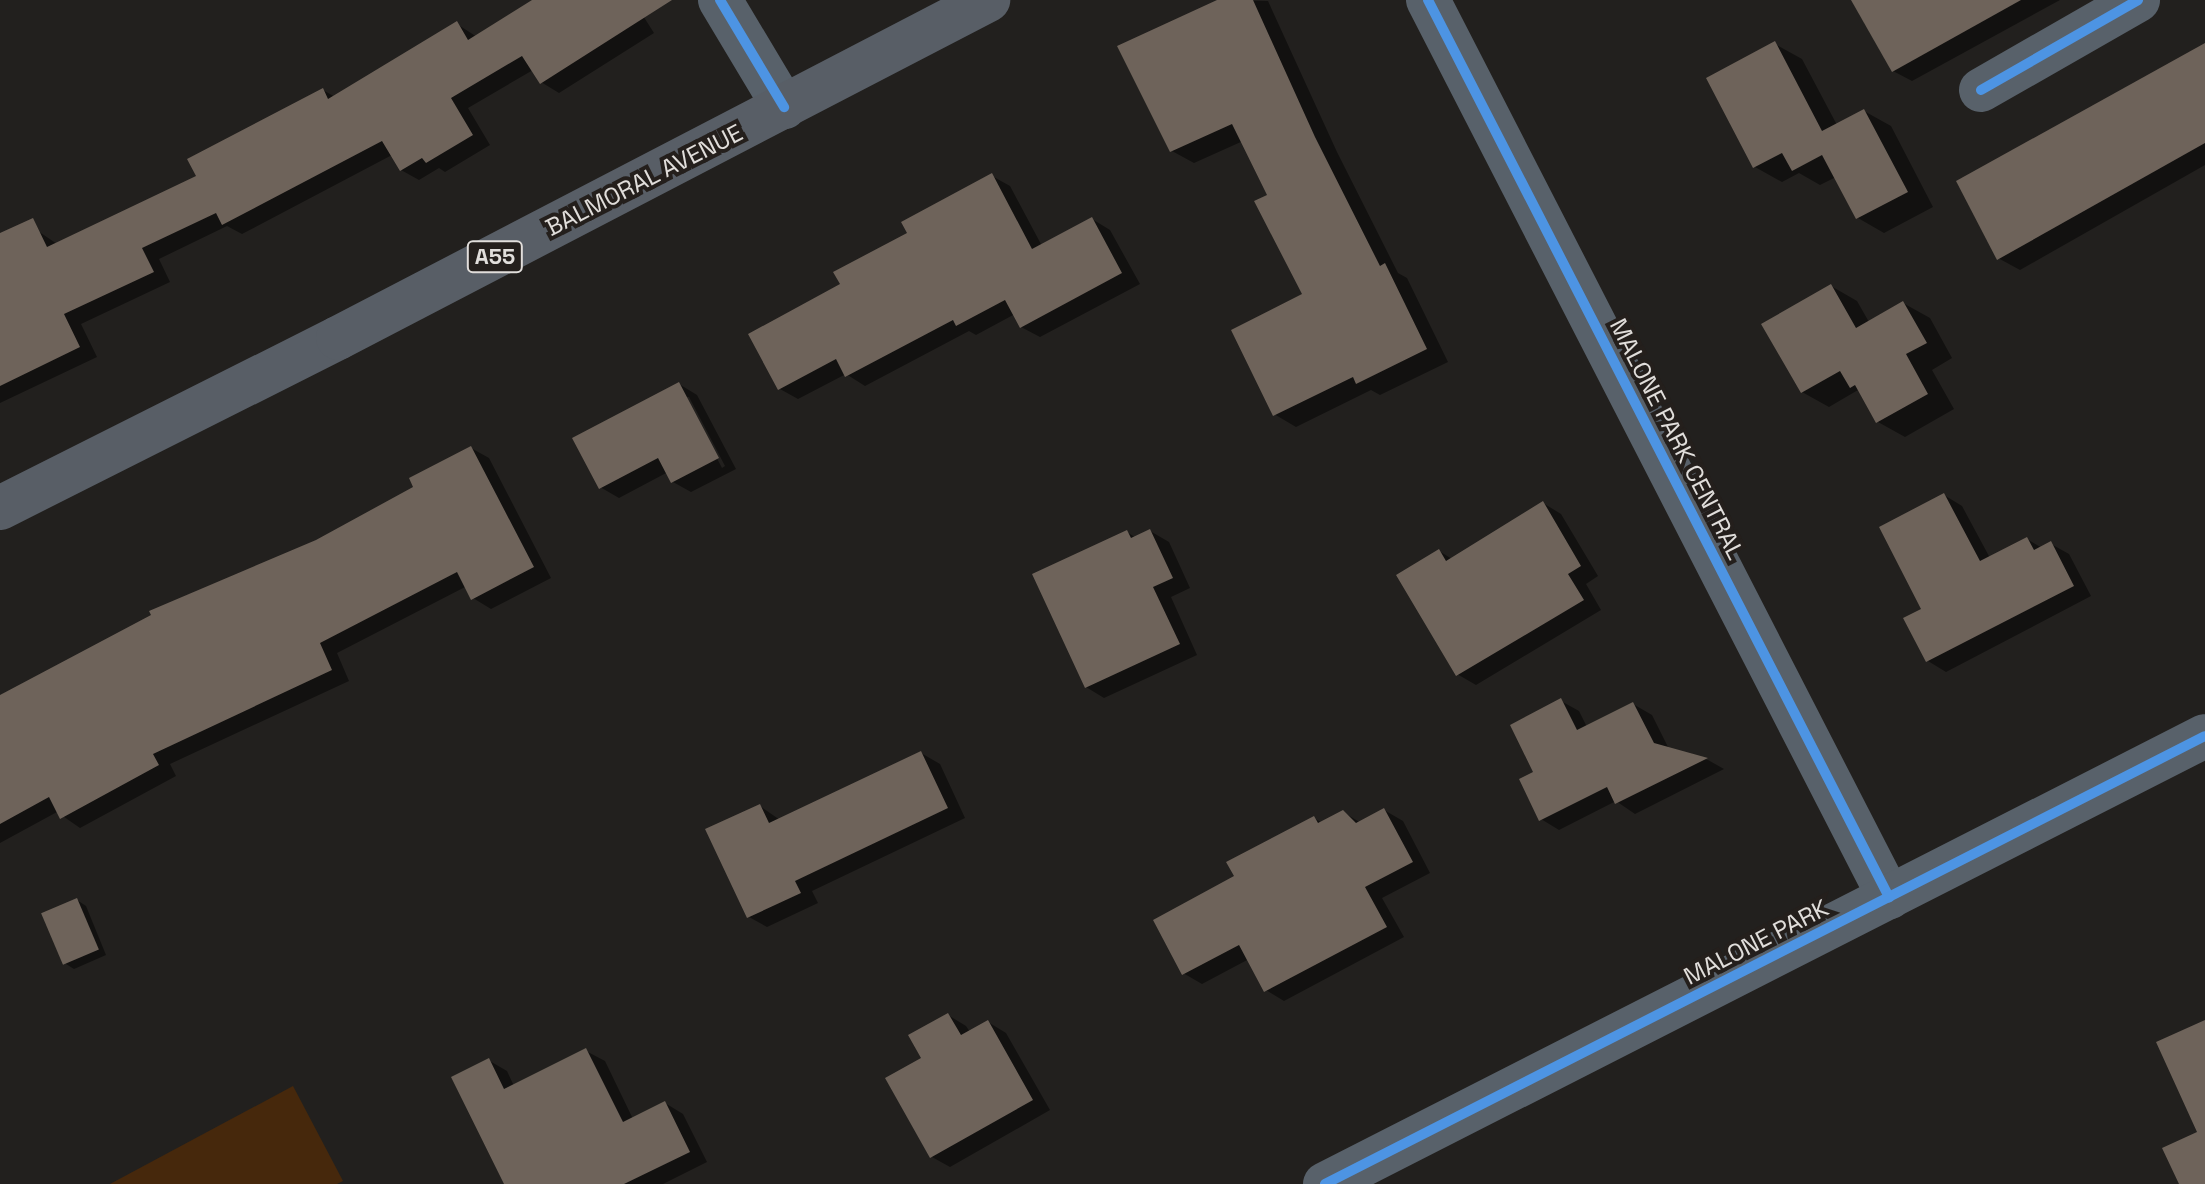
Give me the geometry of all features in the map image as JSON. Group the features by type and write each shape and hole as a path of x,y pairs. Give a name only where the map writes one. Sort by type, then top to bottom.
{"highway":[{"name":"BALMORAL AVENUE","path":"0,508 338,338 988,0"}],"street":[{"path":"720,0 784,107"},
{"name":"MALONE PARK CENTRAL","path":"1428,0 1889,897"},
{"path":"1981,90 2138,0"},
{"name":"MALONE PARK","path":"1325,1184 2205,736"}],"shaded area":[{"path":"293,1086 343,1181 337,1184 110,1184"}],"building":[{"path":"532,0 672,0 540,84 522,56 451,98 473,135 426,163 422,158 400,171 382,141 222,225 216,213 142,248 154,272 64,314 80,347 0,386 0,233 33,218 47,247 196,176 187,159 323,88 328,99 457,21 468,40"},
{"path":"1217,0 1253,0 1315,137 1380,266 1385,263 1427,349 1356,384 1353,377 1273,416 1231,330 1302,294 1254,201 1267,195 1232,124 1170,152 1117,46"},
{"path":"1851,0 2021,0 1892,72"},
{"path":"1775,41 1822,131 1864,109 1908,192 1856,219 1822,155 1792,171 1782,153 1753,168 1706,78"},
{"path":"2205,43 2205,143 1997,260 1956,181"},
{"path":"992,173 1032,249 1092,217 1122,273 1020,328 1005,300 956,326 953,320 845,377 836,359 778,390 748,334 840,284 833,272 907,233 901,222"},
{"path":"1831,284 1856,328 1903,301 1927,343 1906,354 1928,394 1876,423 1855,385 1850,388 1840,371 1801,393 1761,324"},
{"path":"679,382 719,458 671,483 658,458 599,489 572,438"},
{"path":"471,446 534,567 471,600 457,572 320,643 332,670 153,754 159,765 60,819 49,797 0,824 0,695 151,615 149,611 316,540 413,487 409,478"},
{"path":"1944,493 1980,561 2027,537 2034,550 2051,541 2074,586 1926,662 1903,618 1921,609 1879,527"},
{"path":"1543,501 1581,566 1568,574 1584,600 1456,676 1396,575 1439,549 1446,561"},
{"path":"1150,529 1173,578 1153,587 1180,644 1085,688 1032,574 1127,530 1131,538"},
{"path":"1561,698 1577,730 1633,702 1654,743 1708,758 1615,804 1607,787 1539,821 1519,779 1533,772 1510,725"},
{"path":"921,751 948,808 795,881 801,893 747,918 705,829 760,804 769,823"},
{"path":"1384,808 1413,862 1365,887 1387,927 1264,992 1239,945 1182,975 1153,920 1234,876 1226,862 1314,816 1318,823 1343,810 1356,823"},
{"path":"77,898 99,950 63,965 41,913"},
{"path":"948,1013 961,1035 988,1020 1033,1100 930,1158 885,1078 921,1058 908,1035"},
{"path":"2205,1020 2205,1184 2179,1184 2162,1148 2197,1132 2156,1042"},
{"path":"586,1048 623,1122 665,1101 690,1152 624,1184 504,1184 451,1077 489,1058 504,1089"}],"cycle path":[{"path":"720,0 784,107"},
{"path":"1428,0 1889,897"},
{"path":"1981,90 2138,0"},
{"path":"1325,1184 2205,736"}]}
